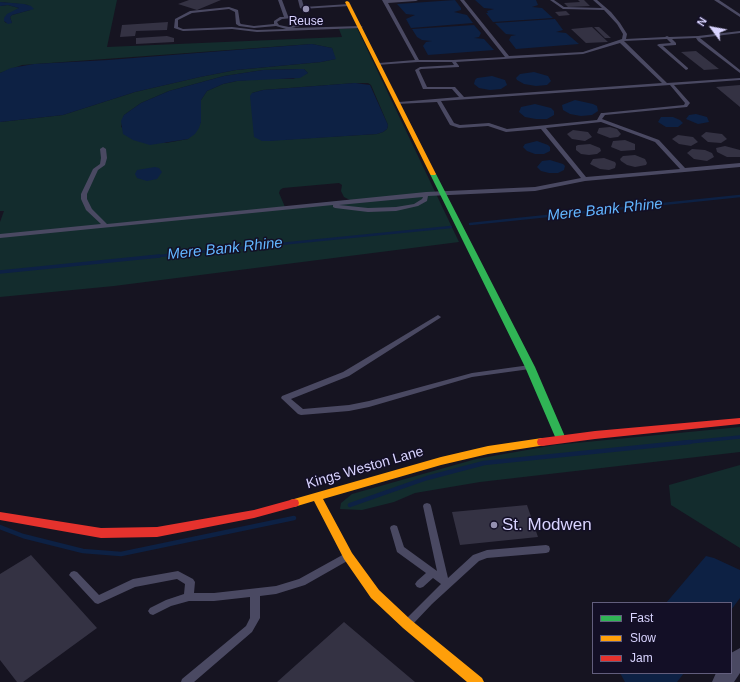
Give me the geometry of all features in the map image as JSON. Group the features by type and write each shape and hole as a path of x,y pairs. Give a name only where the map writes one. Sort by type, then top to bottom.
{"street":[{"path":"344,2 360,24 530,367 561,439"},
{"name":"Kings Weston Lane","path":"0,516 101,533 157,532 254,514 488,450 561,439 740,421"},
{"path":"317,497 348,556 375,594 407,624 477,682"},
{"path":"732,668 740,657"}],"lane":[{"path":"280,0 287,18"},
{"path":"300,0 302,8 331,8 344,2"},
{"path":"330,0 331,2 344,2"},
{"path":"416,0 384,1 418,61"},
{"path":"462,0 508,58"},
{"path":"552,0 563,8 605,9"},
{"path":"595,0 605,9 625,34 622,41"},
{"path":"716,0 740,16"},
{"path":"360,24 289,29 257,31 232,28 183,30 176,28 176,20 191,12 229,8 237,11 238,24 254,27 276,25 289,29 303,24 360,24"},
{"path":"276,25 275,22 277,20 287,18 302,20 303,24"},
{"path":"379,64 582,54 622,41 740,32"},
{"path":"698,36 699,40 740,72"},
{"path":"667,37 675,44 659,45 686,69"},
{"path":"600,120 603,114 685,106 688,103 622,41"},
{"path":"453,61 457,66 420,68 417,72 425,88 453,88 462,98"},
{"path":"398,102 740,79"},
{"path":"438,100 452,124 459,127 489,124 506,131 543,128 600,120 657,141 684,170"},
{"path":"543,128 585,180"},
{"path":"103,150 102,165 96,169 84,194 84,199 89,210 106,226"},
{"path":"0,236 426,194 535,189 585,180 740,165"},
{"path":"321,205 368,210 396,209 416,205 425,200 426,194"},
{"path":"438,317 346,374 285,398 301,412 349,408 369,404 472,375 530,367"},
{"path":"427,506 446,582"},
{"path":"394,528 400,549 446,582"},
{"path":"407,624 446,582 476,558 486,554 546,549"},
{"path":"153,612 169,603 189,597 214,597 276,590 302,582 348,556"},
{"path":"420,584 432,573"},
{"path":"74,575 98,600 133,584 178,575 186,578 190,582 189,597"},
{"path":"186,682 250,629 255,618 254,593"}],"green space":[{"path":"0,0 117,0 107,47 342,37 339,29 357,28 459,242 114,286 0,297 0,222 4,211 0,211 0,122 63,115 135,92 236,70 321,62 335,59 332,48 312,44 22,65 0,73 0,6 8,5 19,8 4,21 6,23 12,23 10,17 12,15 30,10 28,5 0,2","holes":["304,69 308,73 293,79 259,79 237,81 223,84 207,91 201,100 201,122 188,139 166,143 121,127 124,115 141,103 169,91 224,76 263,70","368,83 371,85 388,125 387,129 377,134 262,141 252,93 263,90","339,183 342,185 341,191 344,197 350,200 285,207 279,193 283,188"]},
{"path":"740,427 740,452 480,482 415,493 394,502 362,510 340,509 341,503 352,494 476,459 555,445"},
{"path":"740,465 740,548 671,505 669,485"}],"water":[{"path":"455,0 461,10 454,12 467,15 473,23 411,28 406,19 415,15 406,14 397,4"},
{"path":"475,0 536,0 538,5 532,7 542,8 553,18 493,22 486,13 488,13 487,11 494,9 484,8"},
{"path":"0,2 24,4 31,6 34,9 12,15 10,17 12,23 8,24 4,21 4,18 7,14 19,8 8,5 0,6"},
{"path":"555,19 563,30 556,32 566,33 579,44 516,49 509,40 511,36 516,35 506,34 495,23"},
{"path":"474,25 481,33 479,37 474,38 484,39 494,50 428,55 423,46 426,42 432,41 422,40 417,37 412,29"},
{"path":"312,44 332,48 336,59 321,62 236,70 135,92 63,115 0,122 0,73 11,68 34,64 108,60"},
{"path":"304,69 308,73 300,78 237,81 223,84 207,91 201,100 201,122 199,128 195,134 188,139 150,145 133,140 123,134 121,121 124,115 141,103 169,91 224,76 263,70"},
{"path":"534,72 548,76 551,81 547,85 536,86 524,84 516,78 520,74"},
{"path":"492,76 505,80 507,85 501,89 490,90 479,88 474,84 477,78"},
{"path":"355,83 370,85 388,125 387,129 383,132 377,134 270,141 262,141 254,137 250,96 252,93 263,90"},
{"path":"575,100 593,104 597,106 598,111 592,115 581,116 570,114 563,110 562,105"},
{"path":"535,104 551,108 554,111 554,115 547,119 536,119 525,117 519,112 521,107"},
{"path":"696,114 707,117 709,122 698,124 686,119 689,115"},
{"path":"661,117 673,117 683,123 678,127 666,127 658,122"},
{"path":"537,141 548,145 550,147 550,151 544,154 535,154 527,151 523,147 525,144"},
{"path":"550,160 563,164 565,166 564,170 558,173 549,173 541,171 537,167 542,161"},
{"path":"155,167 159,168 162,172 157,179 147,181 137,178 135,174 137,170"},
{"path":"706,556 740,570 740,598 732,609 732,602 667,602"},
{"path":"621,674 683,674 677,682 625,682"}],"building":[{"path":"189,0 221,0 197,10 178,4"},
{"path":"578,0 584,0 590,6 568,7 564,3 580,2"},
{"path":"566,11 570,15 559,16 555,12"},
{"path":"168,22 167,30 136,31 135,36 120,37 122,25"},
{"path":"592,27 608,42 586,43 571,29"},
{"path":"594,27 599,27 611,38 605,38"},
{"path":"167,36 174,38 174,42 136,44 136,38"},
{"path":"696,51 719,69 704,70 681,52"},
{"path":"740,85 740,107 716,87"},
{"path":"610,127 617,129 621,134 618,137 610,138 597,133 599,128"},
{"path":"573,130 588,132 592,137 585,141 572,139 567,134"},
{"path":"706,132 722,134 727,139 721,143 708,142 701,136"},
{"path":"678,135 693,137 698,142 691,146 679,144 672,139"},
{"path":"625,140 635,144 635,150 621,151 611,147 613,141"},
{"path":"590,144 600,148 601,151 597,154 589,155 581,154 576,150 576,146 578,145"},
{"path":"725,146 740,150 740,157 727,157 717,152 716,148"},
{"path":"692,149 705,150 712,153 714,157 707,161 694,159 687,153"},
{"path":"635,155 645,159 647,163 646,165 635,167 627,165 620,159 623,156"},
{"path":"604,158 615,162 615,168 609,170 600,169 590,164 593,159"},
{"name":"St. Modwen","path":"527,505 538,537 460,545 452,512"},
{"path":"31,555 97,628 23,682 17,682 0,660 0,574"},
{"path":"344,622 415,682 277,682"}],"waterway":[{"name":"Mere Bank Rhine","path":"470,224 740,196"},
{"name":"Mere Bank Rhine","path":"154,257 451,227"},
{"name":"Mere Bank Rhine","path":"154,257 159,256"},
{"name":"Mere Bank Rhine","path":"149,257 154,257"},
{"name":"Mere Bank Rhine","path":"0,272 154,257"},
{"path":"690,442 740,437"},
{"path":"350,505 427,478 484,463 690,442"},
{"path":"680,443 690,442"},
{"path":"0,527 23,536 83,551 121,554 294,518"}],"traffic: fast":[{"path":"433,174 530,367 561,439"}],"traffic: slow":[{"path":"347,2 433,174"},
{"path":"294,503 441,461 488,450 542,442"},
{"path":"317,497 348,556 375,594 407,624 477,682"}],"traffic: jam":[{"path":"542,442 595,435 740,421"},
{"path":"0,516 101,533 157,532 254,514 294,503"}],"place":[{"name":"Reuse","path":"306,9"},
{"name":"St. Modwen","path":"494,525"}]}
